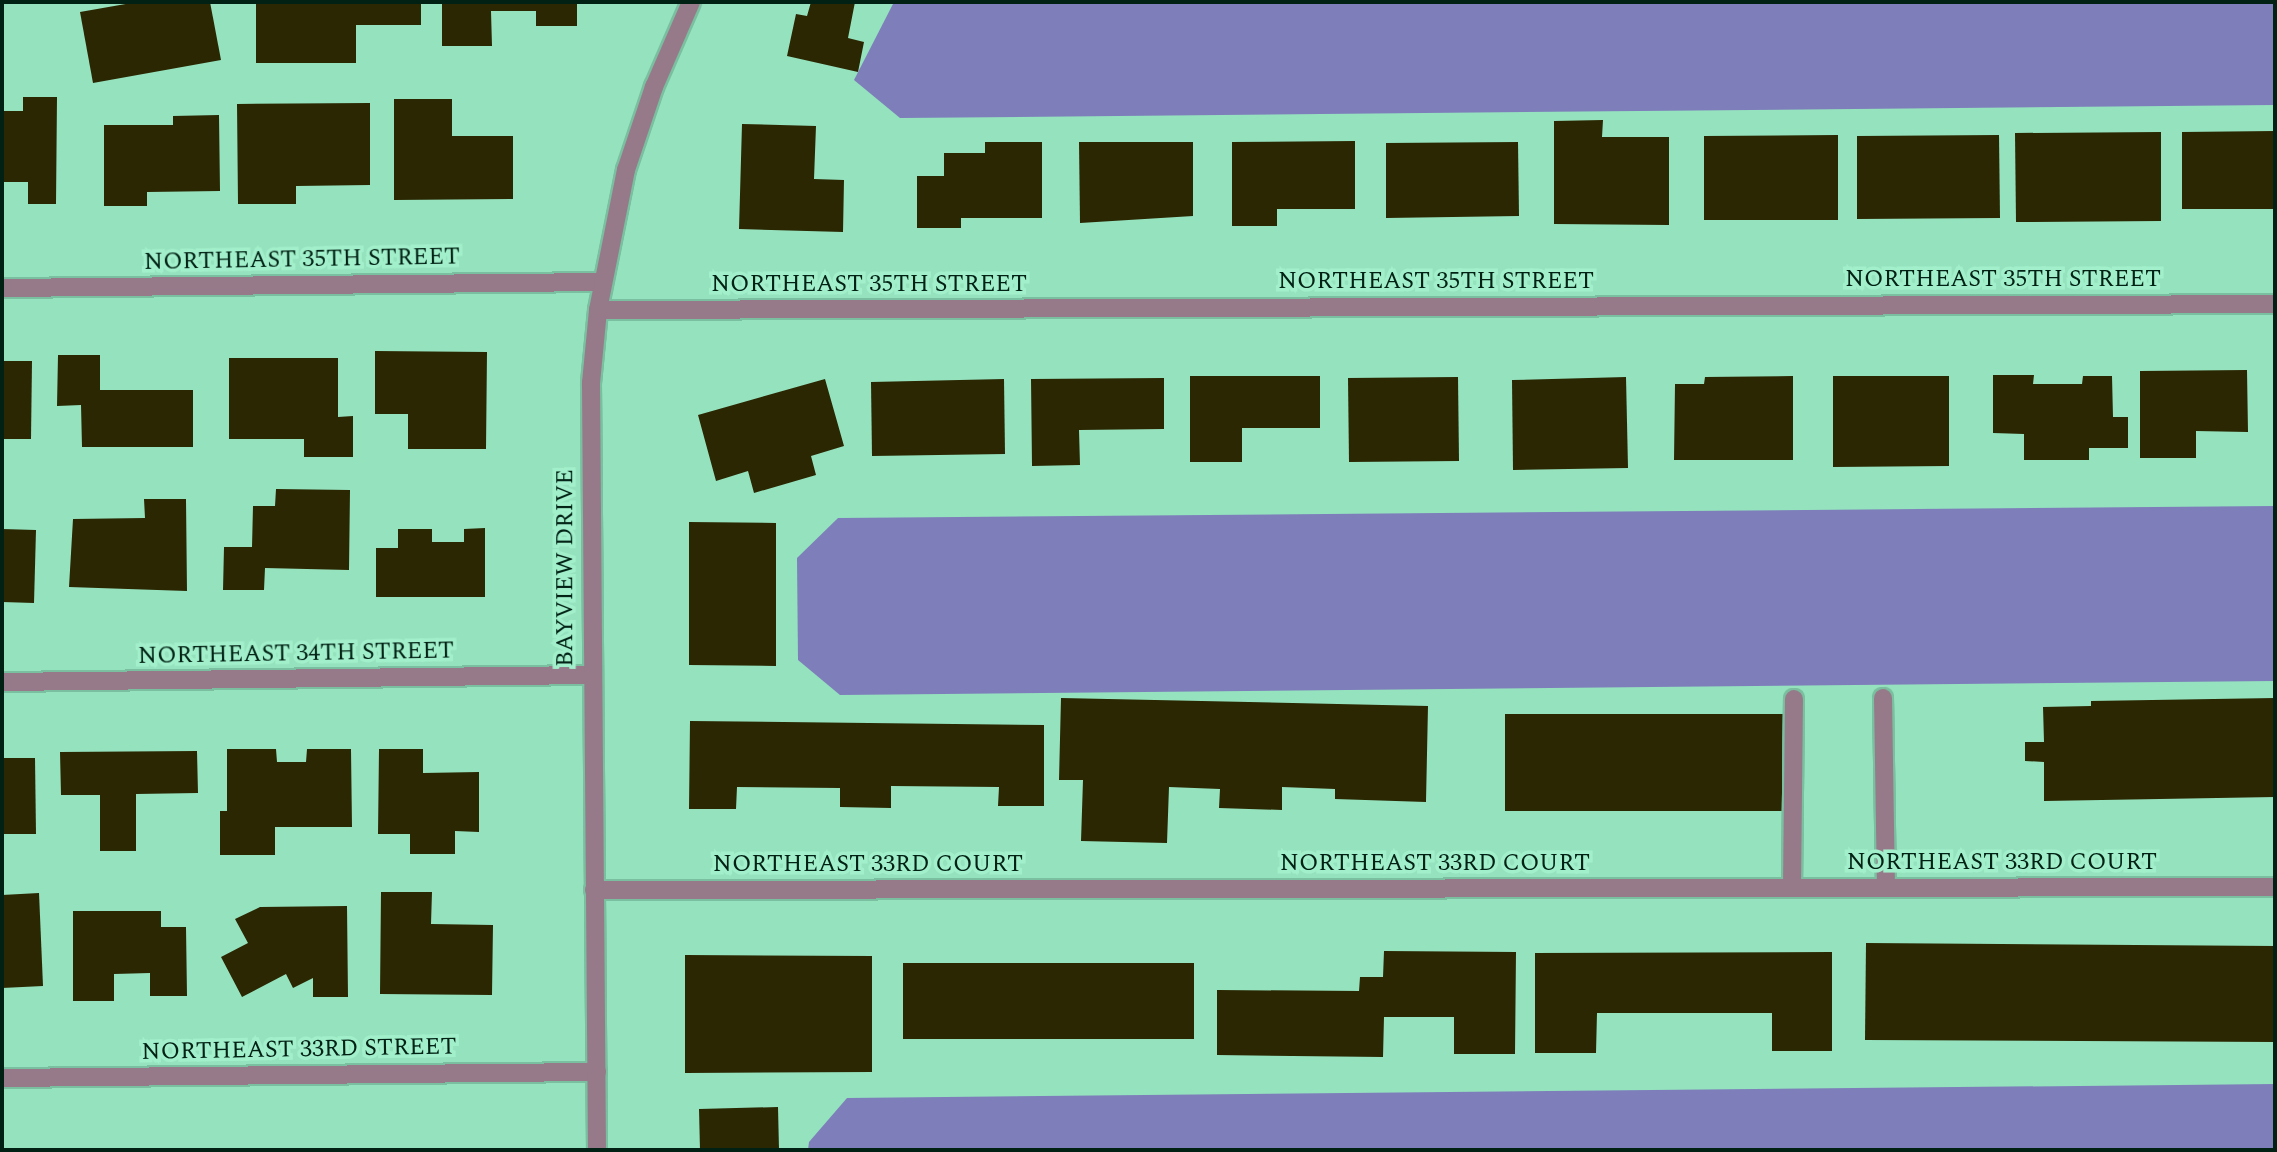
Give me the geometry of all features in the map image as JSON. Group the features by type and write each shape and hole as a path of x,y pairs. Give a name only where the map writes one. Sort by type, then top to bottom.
{"street":[{"name":"BAYVIEW DRIVE","path":"597,1150 591,675 591,383 602,282 626,170 654,87 691,2"},
{"name":"NORTHEAST 35TH STREET","path":"2,288 602,282"},
{"name":"NORTHEAST 35TH STREET","path":"598,310 2275,304"},
{"name":"NORTHEAST 34TH STREET","path":"2,682 591,675"},
{"path":"1883,698 1886,888"},
{"path":"1792,888 1794,699"},
{"name":"NORTHEAST 33RD COURT","path":"594,890 2275,887"},
{"name":"NORTHEAST 33RD STREET","path":"2,1078 597,1072"}],"water":[{"path":"894,2 2275,2 2275,105 900,118 854,80"},
{"path":"2275,506 2275,681 840,695 798,660 797,558 838,518"},
{"path":"2275,1084 2275,1150 808,1150 809,1142 847,1098"}],"building":[{"path":"137,2 210,2 221,60 93,83 80,12"},
{"path":"256,2 421,2 421,25 356,25 356,63 256,63"},
{"path":"442,2 577,2 577,26 536,26 536,11 491,11 492,46 442,46"},
{"path":"811,2 855,2 848,38 864,42 858,72 787,56 796,14 807,16"},
{"path":"23,97 57,97 56,204 28,204 28,182 2,182 2,111 23,111"},
{"path":"394,99 452,99 452,136 513,136 513,199 394,200"},
{"path":"370,103 370,185 296,186 296,204 238,204 237,104"},
{"path":"219,115 220,191 147,192 147,206 104,206 104,125 173,125 173,116"},
{"path":"1603,120 1602,137 1669,137 1669,225 1554,224 1554,121"},
{"path":"742,124 816,126 814,179 844,180 843,232 739,229"},
{"path":"2275,131 2275,209 2182,209 2182,132"},
{"path":"2161,132 2161,221 2016,222 2015,133"},
{"path":"1838,135 1838,220 1704,220 1704,136"},
{"path":"1999,135 2000,218 1857,219 1857,136"},
{"path":"1355,141 1355,209 1277,209 1277,226 1232,226 1232,142"},
{"path":"985,142 1042,142 1042,218 961,218 961,228 917,228 917,176 944,176 944,153 985,153"},
{"path":"1079,142 1193,142 1193,216 1080,223"},
{"path":"1518,142 1519,216 1386,218 1386,143"},
{"path":"375,351 487,352 486,449 408,449 408,414 375,414"},
{"path":"58,355 100,355 100,390 193,390 193,447 82,447 81,405 57,406"},
{"path":"229,358 338,358 338,417 353,416 353,457 304,457 304,439 229,439"},
{"path":"2,361 32,361 31,439 2,439"},
{"path":"2247,370 2248,432 2196,431 2196,458 2140,458 2140,371"},
{"path":"1993,375 2034,375 2033,384 2082,384 2083,376 2112,376 2113,417 2128,417 2128,448 2089,448 2089,460 2024,460 2024,434 1993,433"},
{"path":"1190,376 1320,376 1320,428 1242,428 1242,462 1190,462"},
{"path":"1793,376 1793,460 1674,460 1675,384 1704,384 1705,377"},
{"path":"1833,376 1949,376 1949,466 1833,467"},
{"path":"1458,377 1459,461 1349,462 1348,378"},
{"path":"1626,377 1628,468 1513,470 1512,380"},
{"path":"1164,378 1164,429 1079,430 1080,465 1032,466 1031,379"},
{"path":"825,379 844,446 811,456 816,475 754,493 748,471 716,481 698,415"},
{"path":"1004,379 1005,454 872,456 871,382"},
{"path":"276,489 350,490 349,570 265,568 264,590 223,590 224,547 252,547 253,506 275,506"},
{"path":"144,499 186,499 187,591 69,587 73,519 145,518"},
{"path":"689,522 776,523 776,666 689,665"},
{"path":"485,528 485,597 376,597 376,548 398,548 398,529 432,529 432,542 464,542 464,529"},
{"path":"2,529 36,530 34,603 2,602"},
{"path":"1061,698 1428,706 1426,802 1335,799 1335,789 1282,787 1282,810 1219,808 1220,789 1169,787 1167,843 1081,841 1083,780 1059,780"},
{"path":"2275,698 2275,797 2044,801 2044,762 2025,761 2025,742 2044,742 2043,707 2091,706 2091,701"},
{"path":"1505,714 1790,714 1791,811 1505,811"},
{"path":"690,721 1044,725 1044,806 998,806 999,787 891,786 891,808 840,807 840,788 737,787 736,809 689,809"},
{"path":"227,749 276,749 277,762 306,762 307,749 351,749 352,827 275,827 275,855 220,855 220,811 227,811"},
{"path":"379,749 423,749 423,773 479,772 479,832 455,831 455,854 410,854 410,834 378,834"},
{"path":"197,751 198,793 136,794 136,851 100,851 100,795 61,795 60,752"},
{"path":"2,758 35,758 36,834 2,834"},
{"path":"381,892 432,892 431,924 493,925 492,995 380,994"},
{"path":"39,893 43,986 2,988 2,895"},
{"path":"347,906 348,997 313,997 313,978 293,988 286,974 242,997 221,957 248,943 235,919 260,907"},
{"path":"73,911 161,911 161,927 186,927 187,996 150,996 150,973 114,974 114,1001 73,1001"},
{"path":"1866,943 2275,946 2275,1042 1865,1040"},
{"path":"1384,951 1516,952 1515,1054 1454,1054 1454,1017 1384,1017 1383,1057 1217,1055 1217,990 1359,991 1360,977 1383,977"},
{"path":"1832,952 1832,1051 1772,1051 1772,1013 1597,1013 1596,1053 1535,1053 1535,953"},
{"path":"685,955 872,956 872,1072 685,1073"},
{"path":"903,963 1194,963 1194,1039 903,1039"},
{"path":"778,1107 779,1150 700,1150 699,1109"}]}
